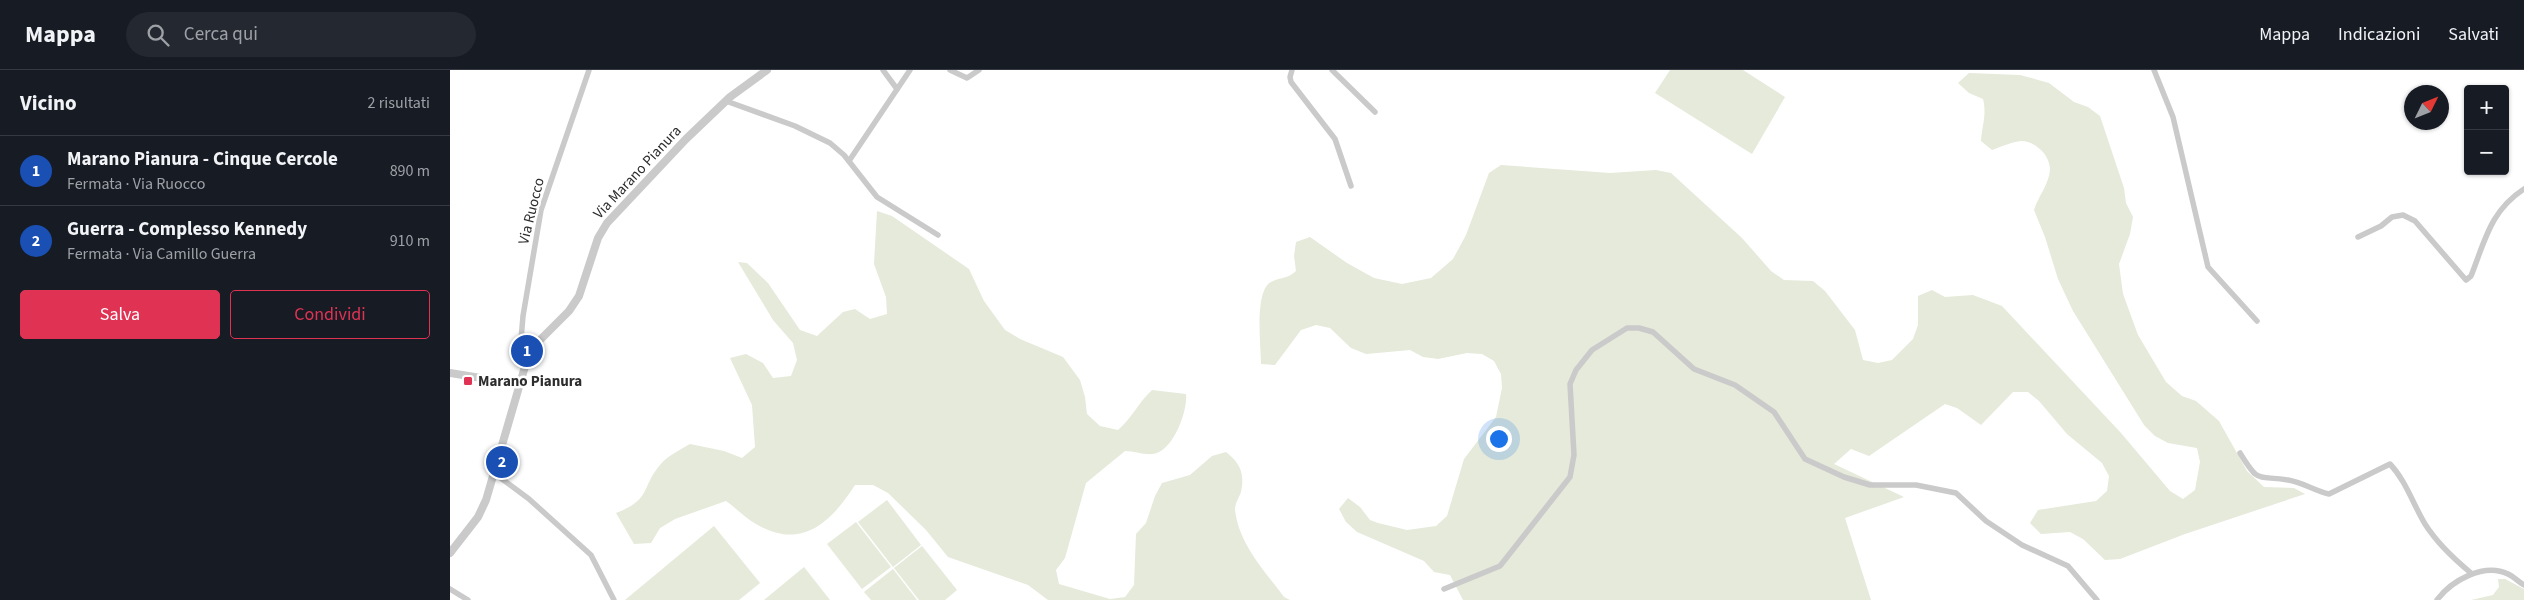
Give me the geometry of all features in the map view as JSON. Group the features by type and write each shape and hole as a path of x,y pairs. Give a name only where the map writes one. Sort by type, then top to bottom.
{"street":[{"name":"Via Ruocco","path":"526,363 521,340 523,316 541,210 589,70"},
{"name":"Via Marano Pianura","path":"450,553 478,516 486,500 518,384 534,346 569,311 578,296 598,238 607,223 673,152 726,100 767,70"},
{"path":"882,70 897,90"},
{"path":"849,161 910,70"},
{"path":"950,70 967,78 979,70"},
{"path":"1292,70 1291,82 1335,139 1351,186"},
{"path":"1332,70 1375,112"},
{"path":"2154,70 2175,126 2208,267 2257,321"},
{"path":"726,100 813,134 830,143 849,161 876,197 938,235"},
{"path":"2358,237 2381,226 2392,217 2403,215 2415,221 2466,280 2471,276 2491,224 2509,199 2524,189"},
{"path":"1444,590 1500,566 1570,477 1574,455 1570,384 1576,370 1592,350 1627,328 1639,328 1653,332 1694,369 1735,385 1774,412 1805,459 1844,477 1870,485 1916,485 1956,494 1986,521 2022,545 2068,566 2097,600"},
{"path":"450,373 518,384"},
{"path":"2240,453 2249,467 2259,477 2289,480 2329,494 2390,464 2398,473 2425,524 2471,573"},
{"path":"494,473 529,499 591,555 614,600"},
{"path":"2436,600 2445,589 2471,573 2498,571 2508,574 2524,585"},
{"path":"450,589 468,600"}],"green space":[{"path":"1670,70 1743,70 1785,97 1752,154 1655,93"},
{"path":"1969,73 2020,75 2049,83 2074,102 2088,107 2100,116 2124,188 2126,203 2133,217 2130,234 2119,264 2123,294 2138,335 2166,382 2182,396 2196,401 2219,421 2247,471 2264,487 2294,488 2305,494 2185,534 2120,559 2105,560 2083,539 2070,532 2041,534 2030,523 2038,510 2096,501 2107,491 2109,476 2102,463 2067,434 2039,401 2028,392 2013,392 1981,425 1957,408 1945,404 1869,456 1851,449 1834,464 1904,497 1845,518 1871,600 1463,600 1450,575 1434,572 1424,561 1357,532 1346,522 1339,509 1348,498 1360,507 1370,520 1407,530 1436,526 1447,516 1464,459 1496,417 1502,388 1501,374 1494,361 1482,354 1467,353 1438,359 1423,357 1410,350 1366,354 1351,348 1330,328 1316,325 1301,330 1275,365 1261,364 1260,307 1262,296 1266,287 1271,282 1296,271 1294,256 1296,242 1310,237 1347,263 1374,278 1402,284 1431,278 1453,259 1466,235 1489,173 1501,165 1610,173 1656,170 1671,173 1742,238 1771,271 1784,280 1813,281 1825,291 1855,330 1863,360 1878,363 1892,360 1913,339 1918,325 1918,296 1932,290 1945,297 1973,295 2002,306 2121,433 2170,491 2183,499 2195,490 2200,462 2197,448 2168,443 2155,436 2144,425 2073,311 2058,279 2045,237 2034,210 2049,175 2048,160 2038,147 2028,142 2015,142 1992,150 1981,141 1984,115 1983,99 1969,93 1958,83"},
{"path":"877,211 892,216 969,269 984,301 1005,330 1020,339 1063,357 1080,380 1087,414 1100,426 1118,430 1152,390 1186,394 1182,420 1178,430 1173,439 1160,452 1146,454 1125,451 1086,483 1065,558 1056,570 1059,584 1110,599 1125,597 1134,585 1136,534 1146,523 1155,496 1162,483 1190,475 1212,456 1226,452 1238,464 1242,474 1241,492 1235,510 1242,534 1261,567 1284,597 1290,600 1048,600 1028,585 948,557 926,530 888,493 873,485 855,485 836,511 825,521 801,533 772,532 752,522 726,501 675,519 660,528 651,543 634,544 616,513 635,503 640,498 654,473 666,459 690,444 724,451 742,458 755,447 752,405 730,358 746,354 763,363 773,378 791,376 797,360 793,343 773,320 738,262 747,263 768,283 800,330 817,336 843,312 855,309 870,319 887,314 886,297 874,264"},
{"path":"887,500 921,545 893,567 858,522"},
{"path":"856,522 891,567 862,589 827,544"},
{"path":"714,526 760,583 739,600 625,600"},
{"path":"922,546 957,590 945,600 919,600 894,568"},
{"path":"804,567 830,600 764,600"},
{"path":"893,569 917,600 871,600 864,592"},
{"path":"2498,579 2505,579 2524,589 2524,600 2471,600 2493,595 2499,587"}],"place":[{"name":"Marano Pianura - Cinque Cercole","path":"527,351"},
{"name":"Marano Pianura","path":"468,381"},
{"name":"Guerra - Complesso Kennedy","path":"502,462"}]}
